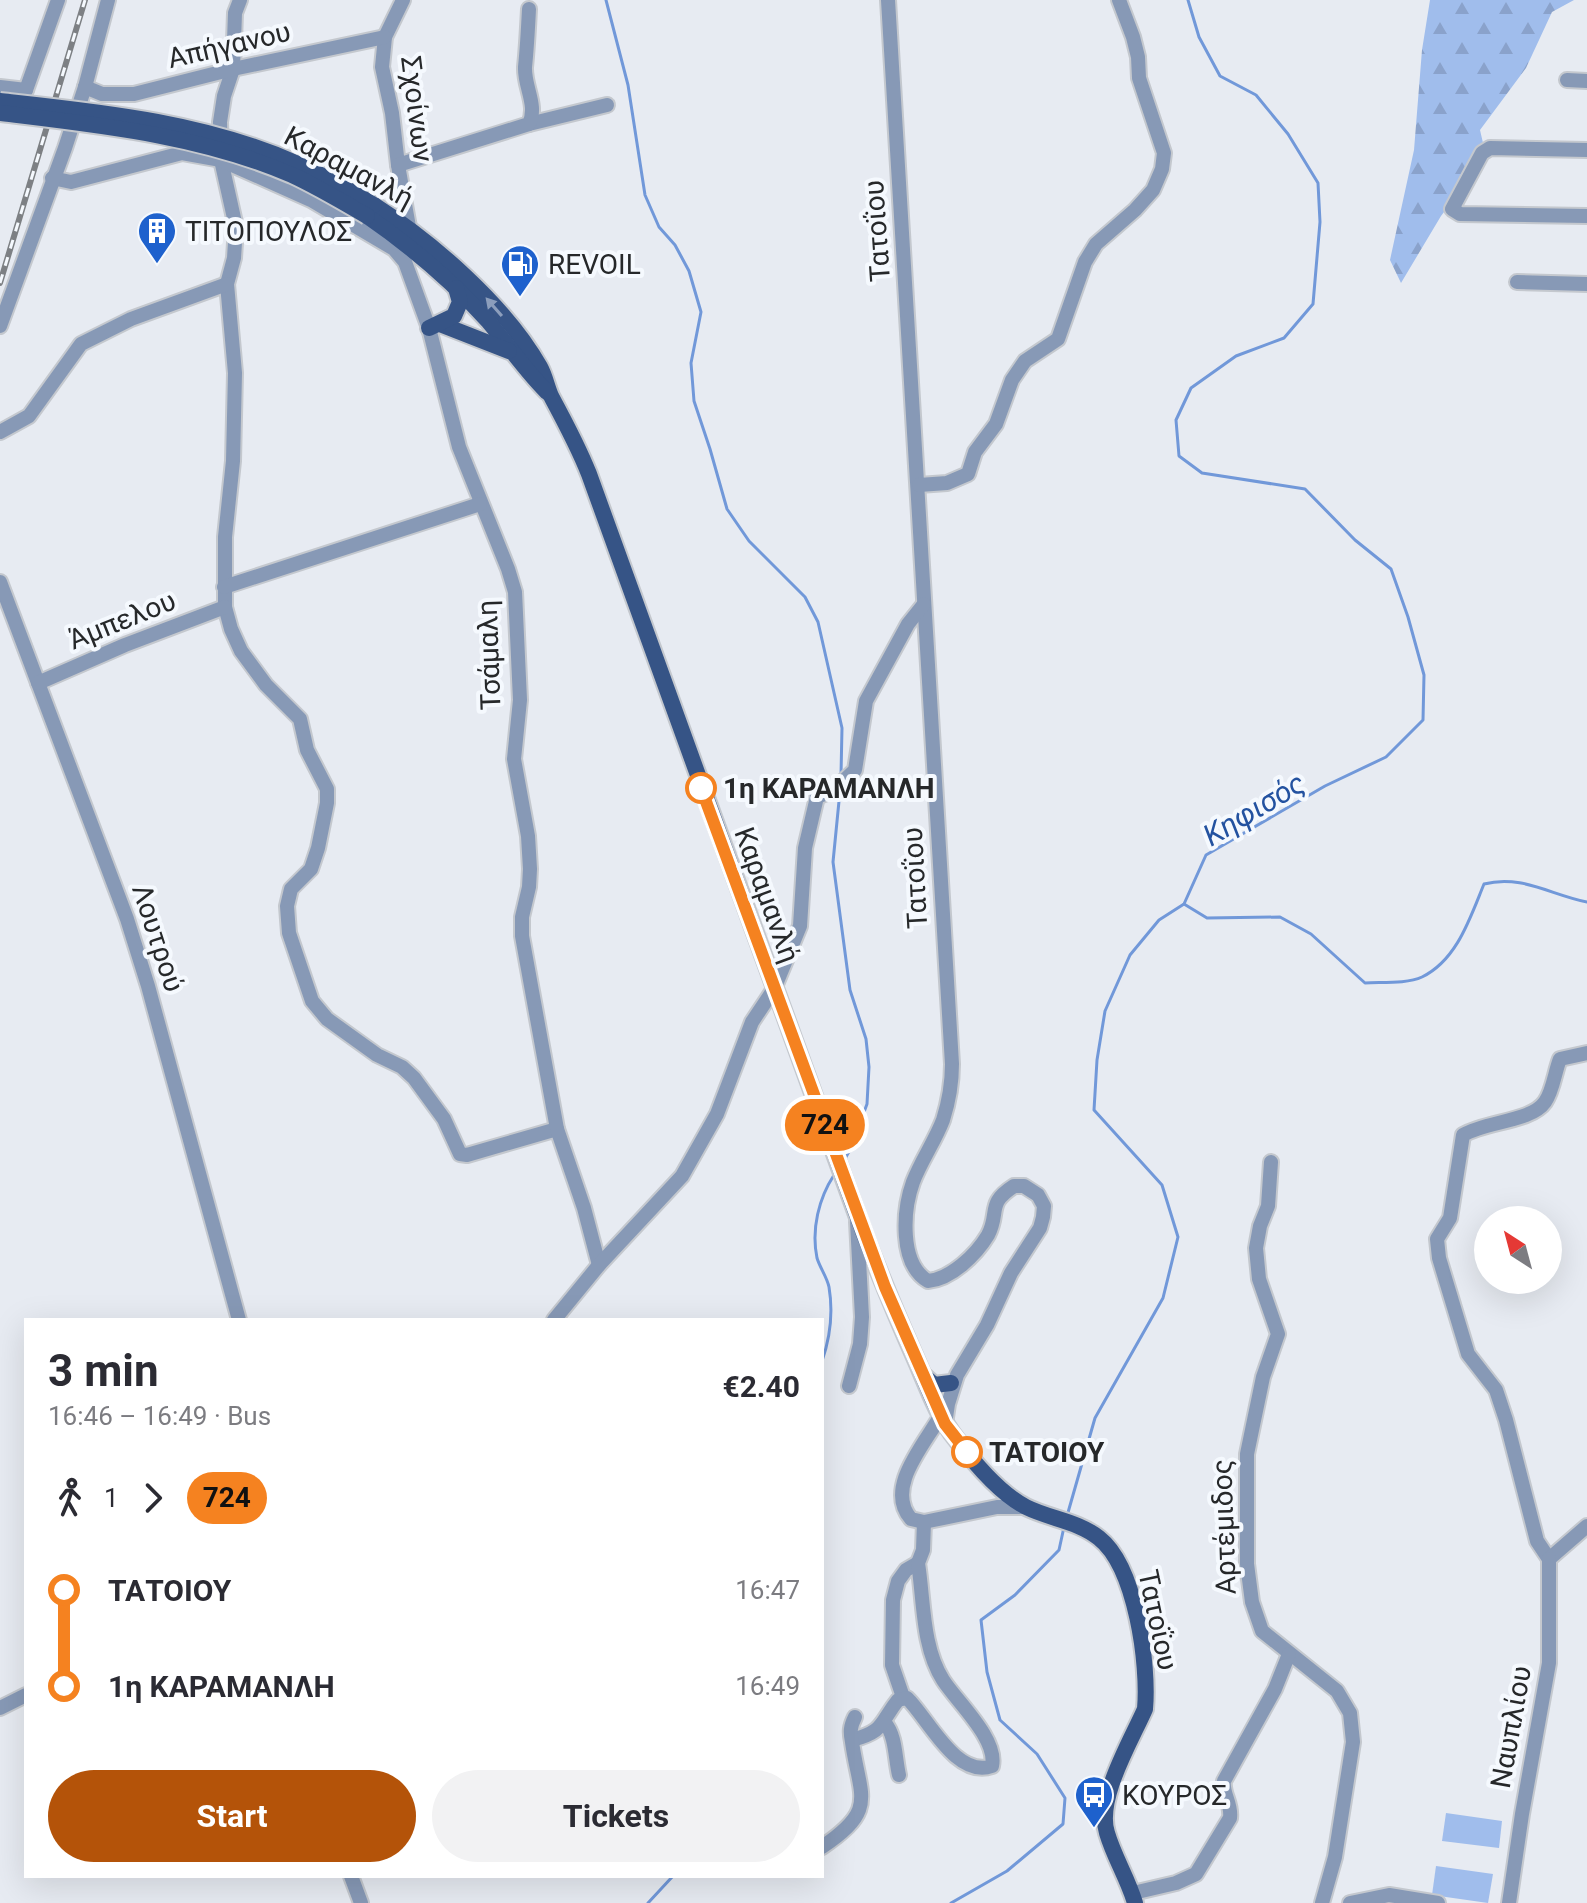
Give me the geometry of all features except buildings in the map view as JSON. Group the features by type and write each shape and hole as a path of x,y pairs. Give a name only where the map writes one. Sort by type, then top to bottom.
{"main road":[{"name":"Καραμανλή","path":"0,101 112,113 226,138 297,163 370,211 455,287 513,352 530,376 551,396"},
{"name":"Καραμανλή","path":"0,116 107,126 161,136 227,152 293,175 409,227 468,279 508,322 540,368 589,474 857,1214 942,1417"},
{"path":"434,326 454,316 458,309 460,302 455,287"},
{"path":"434,326 513,352"},
{"path":"922,1375 934,1385 951,1383"},
{"name":"Τατοΐου","path":"942,1417 979,1466 1025,1507 1097,1536 1110,1548 1124,1571 1145,1659 1145,1709 1112,1785 1104,1817 1106,1832 1134,1898"}],"street":[{"path":"0,116 12,113 26,90 58,0"},
{"path":"0,326 85,87 108,0"},
{"path":"240,0 235,13 233,69 221,107 220,122 221,160 236,227 234,258 227,284 235,373 233,461 225,537 225,607 241,651 266,685 300,719 307,750 327,789 327,803 311,869 291,889 287,906 289,933 312,1001 327,1019 414,1078 444,1119 460,1154 467,1155 557,1129"},
{"name":"Σχοίνων","path":"403,0 385,37 382,67 409,227"},
{"name":"Τατοΐου","path":"888,0 919,485 951,1091 941,1125 910,1194 907,1234 915,1273 928,1281 946,1277 956,1269 987,1236 997,1200 1014,1186 1031,1189 1044,1206 1040,1228 1011,1273 987,1325 962,1368 942,1417"},
{"path":"919,485 947,483 968,474 975,452 996,424 1012,380 1025,361 1058,339 1085,262 1096,244 1153,190 1162,169 1164,153 1139,78 1133,37 1119,0"},
{"path":"529,9 525,70 534,114 529,124"},
{"name":"Απήγανου","path":"85,87 102,94 134,94 233,69 385,37"},
{"path":"1567,80 1587,81"},
{"path":"0,87 26,90"},
{"path":"398,165 529,124 607,105"},
{"path":"1587,150 1490,148 1482,153 1452,209 1460,214 1587,216"},
{"name":"Τσάμαλη","path":"52,178 71,182 182,153 221,160 311,200 394,249 408,268 434,326 459,447 508,569 516,604 520,700 514,759 527,828 530,869 521,926 557,1129 584,1208 599,1265"},
{"path":"1517,282 1587,284"},
{"path":"0,432 29,416 81,344 131,319 227,284"},
{"path":"224,587 480,504"},
{"name":"Λουτρού","path":"0,582 127,919 238,1318"},
{"path":"556,1318 599,1265 675,1184 717,1114 752,1022 774,989 800,926 805,848 817,797 834,790 855,770 866,701 908,624 924,604"},
{"name":"Άμπελου","path":"38,683 125,645 225,607"},
{"path":"1587,1053 1560,1059 1546,1101 1532,1113 1476,1127 1463,1135 1450,1218 1437,1239 1439,1258 1463,1343 1474,1363 1496,1390 1506,1420 1537,1541 1549,1559 1587,1526"},
{"name":"Αρτέμιδος","path":"1271,1162 1268,1206 1256,1248 1259,1279 1278,1334 1250,1427 1246,1474 1247,1564 1257,1624 1289,1654 1337,1691 1350,1713 1353,1742 1335,1857 1322,1903"},
{"path":"849,1386 860,1344 862,1317 857,1214"},
{"name":"Τατοΐου","path":"942,1417 951,1383 962,1368"},
{"path":"942,1417 904,1479 901,1502 911,1519 924,1522 987,1508 1025,1507"},
{"path":"903,1697 911,1700 939,1739 961,1761 983,1768 992,1766 994,1758 985,1737 942,1678 933,1659 918,1563 923,1550 924,1522"},
{"name":"Ναυπλίου","path":"1509,1903 1549,1663 1549,1559"},
{"path":"903,1697 892,1665 893,1600 898,1581 906,1570 918,1563"},
{"path":"1134,1898 1196,1874 1230,1818 1232,1808 1223,1787 1224,1781 1275,1689 1289,1654"},
{"path":"0,1708 24,1696"},
{"path":"852,1740 869,1735 885,1723 894,1704 903,1697"},
{"path":"824,1845 854,1821 861,1801 862,1787 849,1733 855,1717"},
{"path":"885,1723 893,1737 899,1775"},
{"path":"352,1878 361,1903"},
{"path":"1350,1903 1389,1895 1438,1903"}],"green space":[{"path":"1430,0 1574,0 1552,12 1526,68 1480,130 1486,156 1441,216 1401,283 1390,260 1414,150 1422,50"},
{"path":"1446,1813 1502,1821 1499,1848 1442,1841"},
{"path":"1436,1866 1493,1874 1488,1903 1432,1895"}],"waterway":[{"path":"606,0 628,85 645,195 659,227 675,245 689,271 701,312 691,363 694,401 727,509 749,541 805,597 818,622 842,728 841,775"},
{"name":"Κηφισός","path":"1067,1516 1095,1418 1163,1298 1178,1237 1162,1185 1094,1110 1097,1060 1105,1011 1130,955 1159,920 1184,904 1206,855 1325,786 1386,757 1423,720 1424,675 1391,569 1355,540 1305,489 1202,473 1179,456 1176,420 1191,388 1236,356 1284,338 1313,304 1320,222 1318,183 1288,134 1256,95 1220,76 1199,37 1188,0"},
{"path":"840,791 833,862 850,990 866,1039 869,1067 867,1104 843,1162"},
{"path":"1184,904 1207,918 1280,917 1311,934 1365,983 1409,981 1434,970 1461,937 1484,884 1523,883 1587,902"},
{"path":"824,1353 831,1305 828,1283 817,1258 815,1236 820,1204 834,1175"},
{"name":"Κηφισός","path":"951,1903 1007,1871 1063,1824 1065,1798 1037,1754 1000,1720 987,1672 981,1620 1015,1595 1059,1550 1064,1527"},
{"path":"648,1903 671,1878"}],"railway":[{"path":"0,283 85,0"}],"bus line":[{"name":"724","path":"701,788 885,1287 945,1424 967,1452"}],"place":[{"name":"ΤΙΤΟΠΟΥΛΟΣ","path":"157,265"},
{"name":"REVOIL","path":"520,298"},
{"name":"1η ΚΑΡΑΜΑΝΛΗ","path":"701,788"},
{"name":"ΤΑΤΟΙΟΥ","path":"967,1452"},
{"name":"ΚΟΥΡΟΣ","path":"1094,1829"}]}
